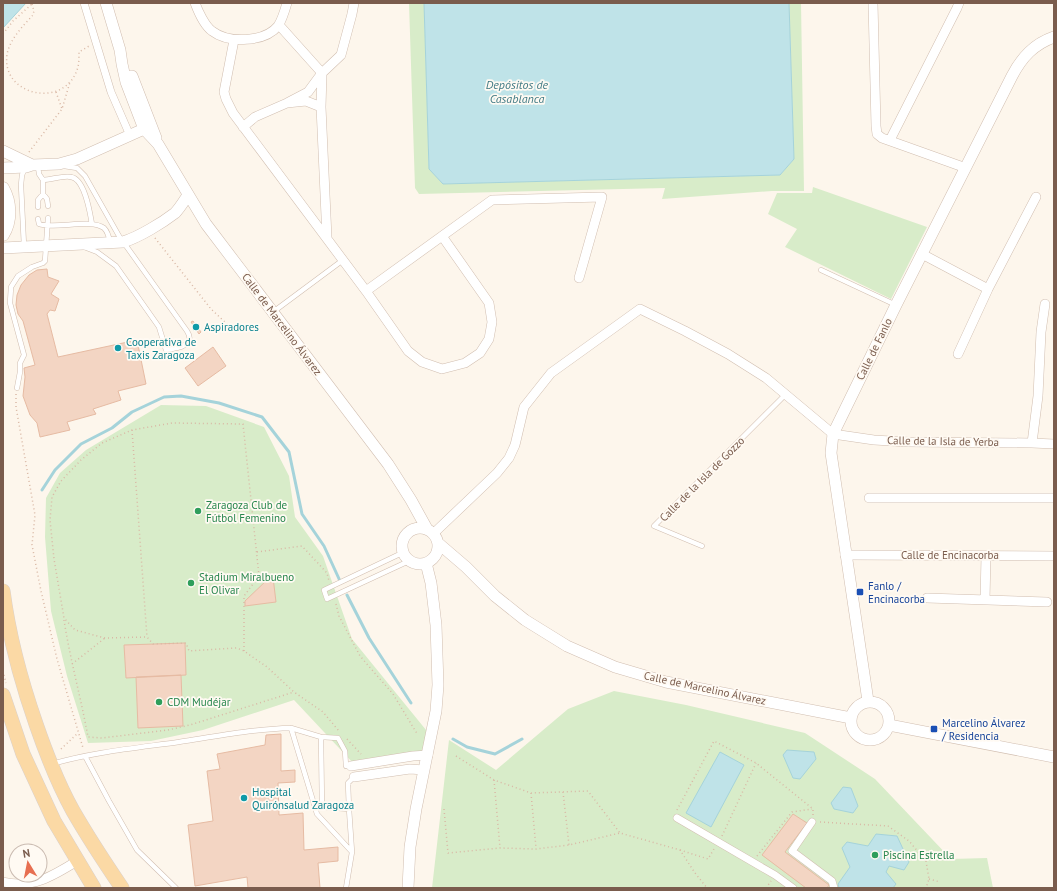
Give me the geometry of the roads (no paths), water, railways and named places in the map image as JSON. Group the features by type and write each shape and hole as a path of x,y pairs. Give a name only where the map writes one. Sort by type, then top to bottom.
{"main road":[{"path":"3,188 10,212 7,226 3,235"},
{"path":"3,591 15,655 29,704 51,764 73,810 122,888"},
{"path":"3,694 23,754 54,821 94,888"}],"street":[{"path":"84,3 111,92 128,131"},
{"name":"Calle de Marcelino Álvarez","path":"106,3 120,50 125,77 144,129 158,144"},
{"path":"195,3 198,12 212,31 234,40 258,38 274,29 279,25 287,3"},
{"path":"243,127 255,117 288,103 308,92 322,73 341,55 354,3"},
{"path":"873,3 876,131 879,136 966,168"},
{"path":"890,140 959,3"},
{"path":"279,25 322,73 321,107 327,238"},
{"name":"Calle de Fanlo","path":"868,701 845,555 831,453 833,434 896,305 1012,76 1020,62 1028,53 1039,43 1054,37"},
{"path":"234,40 224,92 233,113 327,238 408,351 422,362 442,369 465,363 480,353 489,338 492,322 489,303 442,236"},
{"name":"Calle de Marcelino Álvarez","path":"120,50 126,61 158,144 198,212 388,464 433,535 495,596 525,620 567,646 615,667 666,682 851,718"},
{"path":"288,103 306,101 321,107"},
{"path":"3,168 59,164 77,159 144,129"},
{"path":"3,151 32,166"},
{"path":"3,248 123,242 148,230 176,212 188,195"},
{"path":"366,292 492,200 602,197 580,278"},
{"path":"958,354 988,289 1036,197"},
{"path":"176,212 198,212"},
{"path":"922,254 988,289"},
{"path":"1032,442 1038,396 1041,332 1045,304"},
{"path":"433,535 497,473 509,458 515,445 524,406 551,373 640,309 728,354 766,378 833,434"},
{"name":"Calle de la Isla de Yerba","path":"833,434 874,440 908,442 1032,442 1054,444"},
{"path":"870,498 1054,498"},
{"name":"Calle de Marcelino Álvarez","path":"411,500 414,528"},
{"path":"433,535 418,527 409,530 401,543 406,557 420,564 430,561 436,555 452,555"},
{"path":"433,535 436,555"},
{"name":"Calle de Encinacorba","path":"845,555 1054,556"},
{"path":"986,556 986,600"},
{"path":"408,888 410,847 416,809 436,711 436,625 426,563"},
{"path":"927,598 1047,602"},
{"path":"868,701 874,701 884,707 889,717 889,724 884,734 879,738 867,740 856,734 851,724 851,718 852,712 856,707 868,701"},
{"path":"889,724 1054,757"},
{"path":"351,766 428,755"},
{"path":"354,777 410,769 424,770"},
{"path":"677,818 793,888"},
{"path":"812,822 792,852 832,881 834,888"},
{"path":"3,882 17,885 36,882 56,874 77,861"}],"lane":[{"path":"59,164 62,166 77,168 82,173 123,242 187,331 190,341 187,344 166,350 159,327 116,266 97,252 75,245"},
{"path":"24,247 21,185 22,175 32,166 40,174 43,194 47,199 48,206"},
{"path":"42,180 71,177 78,181 89,207 92,224"},
{"path":"38,206 38,200 43,194"},
{"path":"17,388 20,363 24,355 10,302 11,287 18,276 43,264 45,258 46,227 48,218"},
{"path":"38,219 39,224 46,227 56,225 92,224 104,228 113,226"},
{"path":"104,228 110,242"},
{"path":"273,312 343,260"},
{"path":"821,270 896,305"},
{"name":"Calle de la Isla de Gozzo","path":"702,546 654,526 786,394"},
{"path":"406,557 334,596 327,599 324,590 406,557"},
{"path":"51,764 85,756 268,728 292,728 321,736 338,738 345,751 346,766 351,766"},
{"path":"292,728 317,814 352,852"},
{"path":"321,736 322,808 349,809"},
{"path":"85,756 108,801 136,850 176,888"},
{"path":"346,888 352,852 348,784 354,777"}],"water":[{"path":"26,3 3,28 3,4"},
{"name":"Depósitos de Casablanca","path":"424,3 789,3 794,159 780,175 443,184 429,169"},
{"path":"787,750 814,752 816,759 800,779 793,778 783,755"},
{"path":"720,752 744,765 711,827 686,813"},
{"path":"843,787 851,788 858,806 853,813 834,809 831,803"},
{"name":"Piscina Estrella","path":"876,834 897,836 909,862 904,870 889,866 886,872 896,884 893,888 839,888 838,884 850,867 842,848 847,842 868,846"}],"waterway":[{"path":"42,490 55,470 81,444 112,428 132,412 164,397 181,396 219,403 262,417 289,452 302,514 324,546 340,581"},
{"path":"347,595 369,638 411,703"},
{"path":"453,739 467,747 495,754 522,739"}],"place":[{"name":"Aspiradores","path":"196,327"},
{"name":"Cooperativa de Taxis Zaragoza","path":"118,348"},
{"name":"Zaragoza Club de Fútbol Femenino","path":"198,511"},
{"name":"Stadium Miralbueno El Olivar","path":"191,583"},
{"name":"Fanlo / Encinacorba","path":"860,592"},
{"name":"CDM Mudéjar","path":"159,702"},
{"name":"Marcelino Álvarez / Residencia","path":"934,729"},
{"name":"Hospital Quirónsalud Zaragoza","path":"244,798"},
{"name":"Piscina Estrella","path":"875,855"}]}
